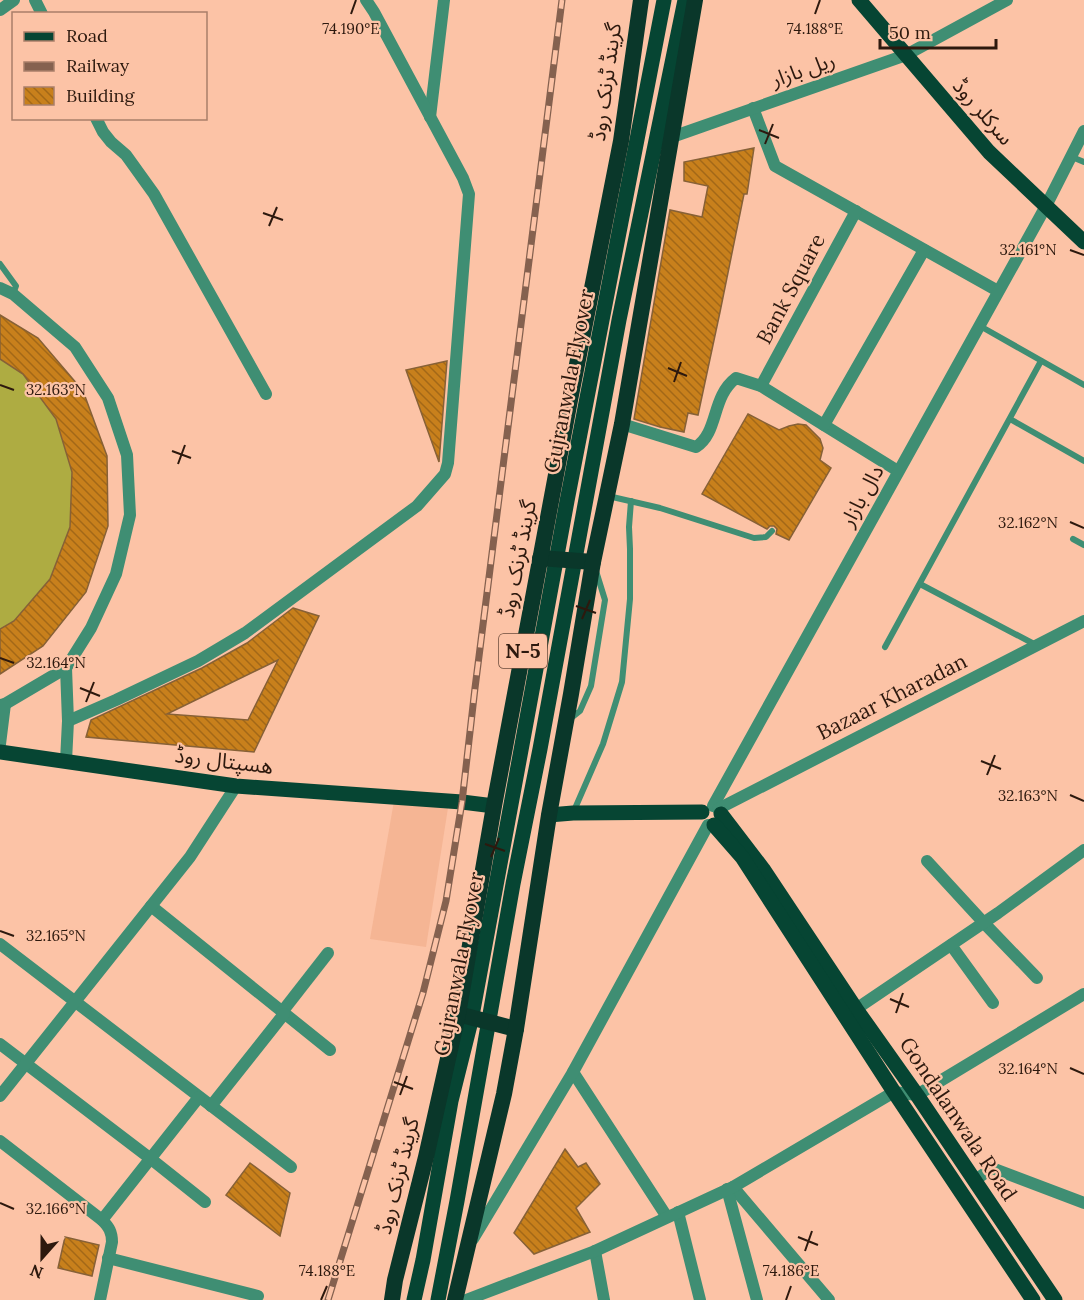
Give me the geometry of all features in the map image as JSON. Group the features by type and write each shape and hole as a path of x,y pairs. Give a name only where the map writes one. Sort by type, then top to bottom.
{"highway":[{"name":"گرینڈ ٹرنک روڈ","path":"392,1300 458,1014 540,558 621,141 641,0"},
{"name":"N-5","path":"455,1300 504,1094 516,1029 549,815 593,562 622,424 695,0"},
{"path":"540,558 593,562"},
{"path":"458,1014 516,1029"}],"main road":[{"name":"Gujranwala Flyover","path":"414,1300 452,1101 471,1021 567,501 664,0"},
{"name":"Gujranwala Flyover","path":"438,1300 513,884 619,320 685,0"},
{"name":"سرکلر روڈ","path":"859,0 989,152 1084,242"},
{"name":"ھسپتال روڈ","path":"0,752 236,786 494,806"},
{"path":"549,815 573,813 713,815"},
{"name":"Gondalanwala Road","path":"713,815 763,868 856,1009 917,1095 1055,1300"},
{"name":"Gondalanwala Road","path":"713,815 1033,1300"}],"street":[{"path":"0,10 14,0"},
{"path":"430,117 444,0"},
{"name":"ریل بازار","path":"672,137 906,55 1007,0"},
{"path":"68,721 198,661 245,633 417,506 445,474 448,463 469,194 463,178 367,1"},
{"path":"753,108 775,166 998,291"},
{"path":"97,120 103,132 126,155 154,194 266,394"},
{"name":"دال بازار","path":"468,1248 573,1072 898,471 1046,206 1084,131"},
{"name":"Bank Square","path":"761,386 856,211"},
{"path":"824,425 924,250"},
{"path":"0,288 13,294 75,347 108,398 127,455 130,515 116,574 91,628 66,668 3,705 0,744"},
{"path":"622,424 696,447 704,442 708,434 721,395 736,378 761,386 898,471"},
{"name":"Bazaar Kharadan","path":"713,815 1084,621"},
{"path":"66,668 68,721 66,761"},
{"path":"0,1096 190,857 236,786"},
{"path":"856,1009 984,923 1084,850"},
{"path":"927,861 1037,978"},
{"path":"151,906 330,1050"},
{"path":"0,944 291,1167"},
{"path":"951,945 993,1003"},
{"path":"211,1106 328,953"},
{"path":"466,1300 595,1251 730,1188 894,1092 917,1095 1084,994"},
{"path":"0,1044 205,1202"},
{"path":"573,1072 673,1215 700,1300"},
{"path":"102,1220 200,1097"},
{"path":"0,1141 109,1226 112,1234 100,1300"},
{"path":"974,1181 992,1168 1084,1203"},
{"path":"730,1188 757,1300"},
{"path":"730,1188 829,1300"},
{"path":"595,1251 604,1300"},
{"path":"108,1258 258,1296"}],"lane":[{"path":"1071,157 1084,162"},
{"path":"0,264 16,286 13,294"},
{"path":"979,326 1084,385"},
{"path":"885,647 1041,361"},
{"path":"1010,419 1084,461"},
{"path":"608,496 660,508 758,539 766,537 772,531"},
{"path":"573,813 603,744 621,682 630,598 631,501"},
{"path":"1073,539 1084,545"},
{"path":"920,584 1036,645"}],"shaded area":[{"path":"0,315 38,338 83,391 107,456 108,526 86,592 43,646 0,674"},
{"path":"394,801 448,808 426,947 370,939"}],"building":[{"path":"754,148 747,194 744,194 698,415 688,413 684,432 634,419 670,210 702,217 708,186 684,181 684,162"},
{"path":"0,315 38,338 83,391 107,456 108,526 86,592 43,646 0,674 0,629 14,621 50,579 70,527 72,472 56,419 23,374 0,359"},
{"path":"447,361 439,462 406,370"},
{"path":"748,414 779,430 798,424 806,425 820,439 823,448 820,460 831,468 789,540 776,534 777,529 774,526 767,529 702,494"},
{"path":"293,608 319,616 254,752 86,737 91,720 202,668 247,643","holes":["278,660 248,720 167,714"]},
{"path":"565,1149 578,1167 586,1163 600,1184 576,1208 590,1232 534,1254 514,1233"},
{"path":"250,1163 290,1193 280,1236 226,1195"},
{"path":"65,1237 99,1245 92,1276 58,1268"}],"railway":[{"path":"328,1300 423,993 446,901 462,802 562,0"}]}
